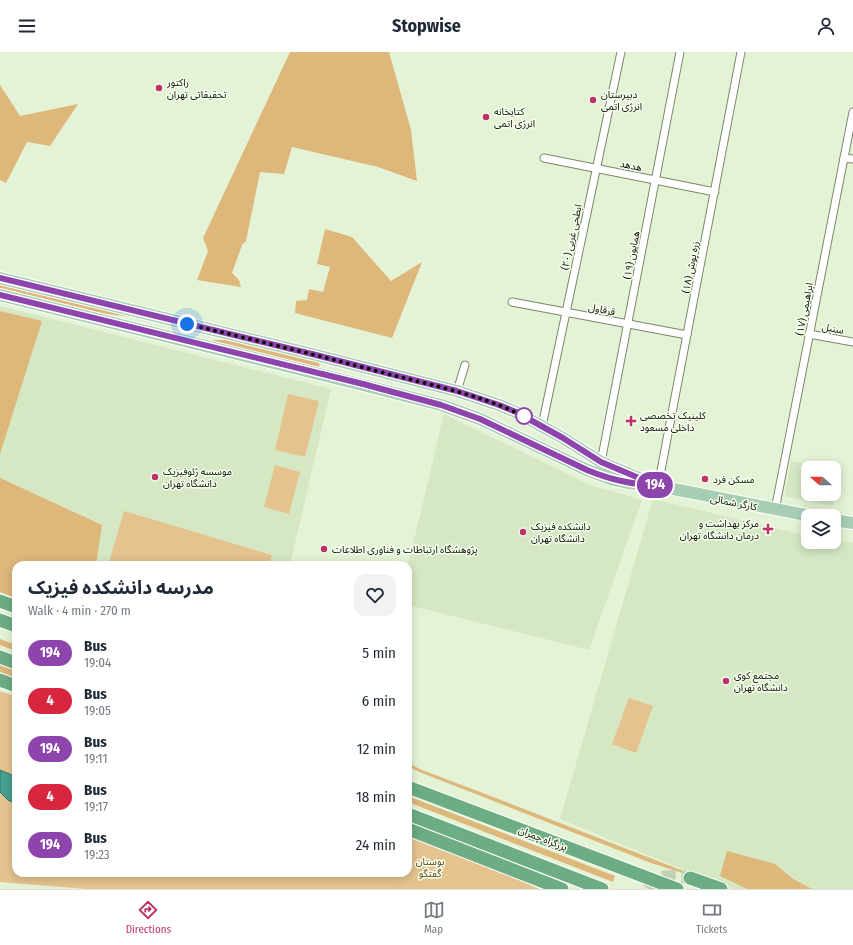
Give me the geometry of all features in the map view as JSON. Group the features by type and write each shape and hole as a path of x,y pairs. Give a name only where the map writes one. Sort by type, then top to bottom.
{"highway":[{"path":"0,601 12,606"},
{"path":"0,620 12,624"},
{"path":"0,657 12,662"},
{"path":"0,680 12,684"},
{"name":"بزرگراه چمران","path":"412,789 677,889"},
{"path":"412,816 602,889"},
{"path":"412,831 562,889"},
{"path":"690,878 722,889"}],"main road":[{"name":"کارگر شمالی","path":"0,278 457,391 516,412 563,438 601,462 658,486"},
{"name":"کارگر شمالی","path":"0,295 363,384 441,405 480,419 554,455 614,480 658,486 801,514"},
{"path":"554,455 559,453 564,447 563,438"},
{"path":"841,521 853,523"}],"street":[{"name":"ابطحی غربی (۲۰)","path":"542,426 621,52"},
{"name":"همایون (۱۹)","path":"601,462 680,52"},
{"name":"زره پوش (۱۸)","path":"658,486 741,52"},
{"name":"ابراهیمی (۱۷)","path":"775,510 853,112"},
{"name":"هدهد","path":"544,158 715,192"},
{"path":"844,158 853,159"},
{"name":"قرقاول","path":"512,302 687,335"},
{"name":"سنبل","path":"809,334 853,342"},
{"path":"457,391 465,365"}],"shaded area":[{"path":"290,52 389,52 411,130 417,181 378,167 292,147 284,174 260,172 246,241 242,245 232,273 239,280 241,287 197,280 208,251 203,238"},
{"path":"0,85 20,116 78,104 50,146 27,142 6,183 0,180"},
{"path":"325,229 352,237 391,281 422,262 392,338 295,313 296,301 307,300 309,289 323,292 330,267 317,264"},
{"path":"0,281 147,318 141,319 105,314 0,288"},
{"name":"موسسه ژئوفیزیک دانشگاه تهران","path":"0,306 331,389 291,561 12,561 12,592 0,587"},
{"path":"0,311 42,321 0,454"},
{"path":"213,340 228,340 318,362 320,365 317,368 214,343"},
{"name":"دانشکده فیزیک دانشگاه تهران","path":"444,414 590,485 642,500 589,650 412,606 412,561 409,561"},
{"path":"791,461 801,463 801,499 785,496"},
{"path":"0,478 102,525 97,561 12,561 12,596 0,592"},
{"name":"مجتمع کوی دانشگاه تهران","path":"653,499 801,534 801,549 841,549 841,541 853,543 853,889 731,889 560,819"},
{"path":"809,501 834,501 833,506"},
{"path":"0,639 12,644 12,650 0,645"},
{"path":"0,665 12,670 12,677 0,672"},
{"path":"412,765 717,884 651,863 412,769"},
{"path":"412,798 615,876 613,882 412,804"},
{"path":"727,851 775,864 793,879 812,889 747,889 720,876"}],"green space":[{"path":"288,394 319,401 305,457 275,450"},
{"path":"275,465 300,472 289,514 264,507"},
{"path":"124,511 272,555 270,561 109,561"},
{"name":"بوستان گفتگو","path":"0,691 12,696 12,877 412,877 412,836 488,866 538,889 86,889 0,882"},
{"path":"629,698 653,706 636,753 612,744"}],"water":[{"path":"0,770 12,775 12,802 0,792"}],"tunnel":[{"path":"648,889 657,880 662,878 672,876 690,878"}],"bus line":[{"name":"194","path":"0,278 457,391 516,412 563,438 612,468 658,486 628,483 598,475 480,419 441,405 363,384 0,295"}],"place":[{"name":"راکتور تحقیقاتی تهران","path":"159,88"},
{"name":"دبیرستان انرژی اتمی","path":"593,100"},
{"name":"کتابخانه انرژی اتمی","path":"486,117"},
{"name":"کلینیک تخصصی داخلی مسعود","path":"631,421"},
{"name":"موسسه ژئوفیزیک دانشگاه تهران","path":"155,477"},
{"name":"مسکن فرد","path":"705,479"},
{"name":"مرکز بهداشت و درمان دانشگاه تهران","path":"768,529"},
{"name":"دانشکده فیزیک دانشگاه تهران","path":"523,532"},
{"name":"پژوهشگاه ارتباطات و فناوری اطلاعات","path":"324,549"},
{"name":"مجتمع کوی دانشگاه تهران","path":"726,681"}],"route":[{"path":"187,324 457,391 499,405 529,419 524,416"}]}
